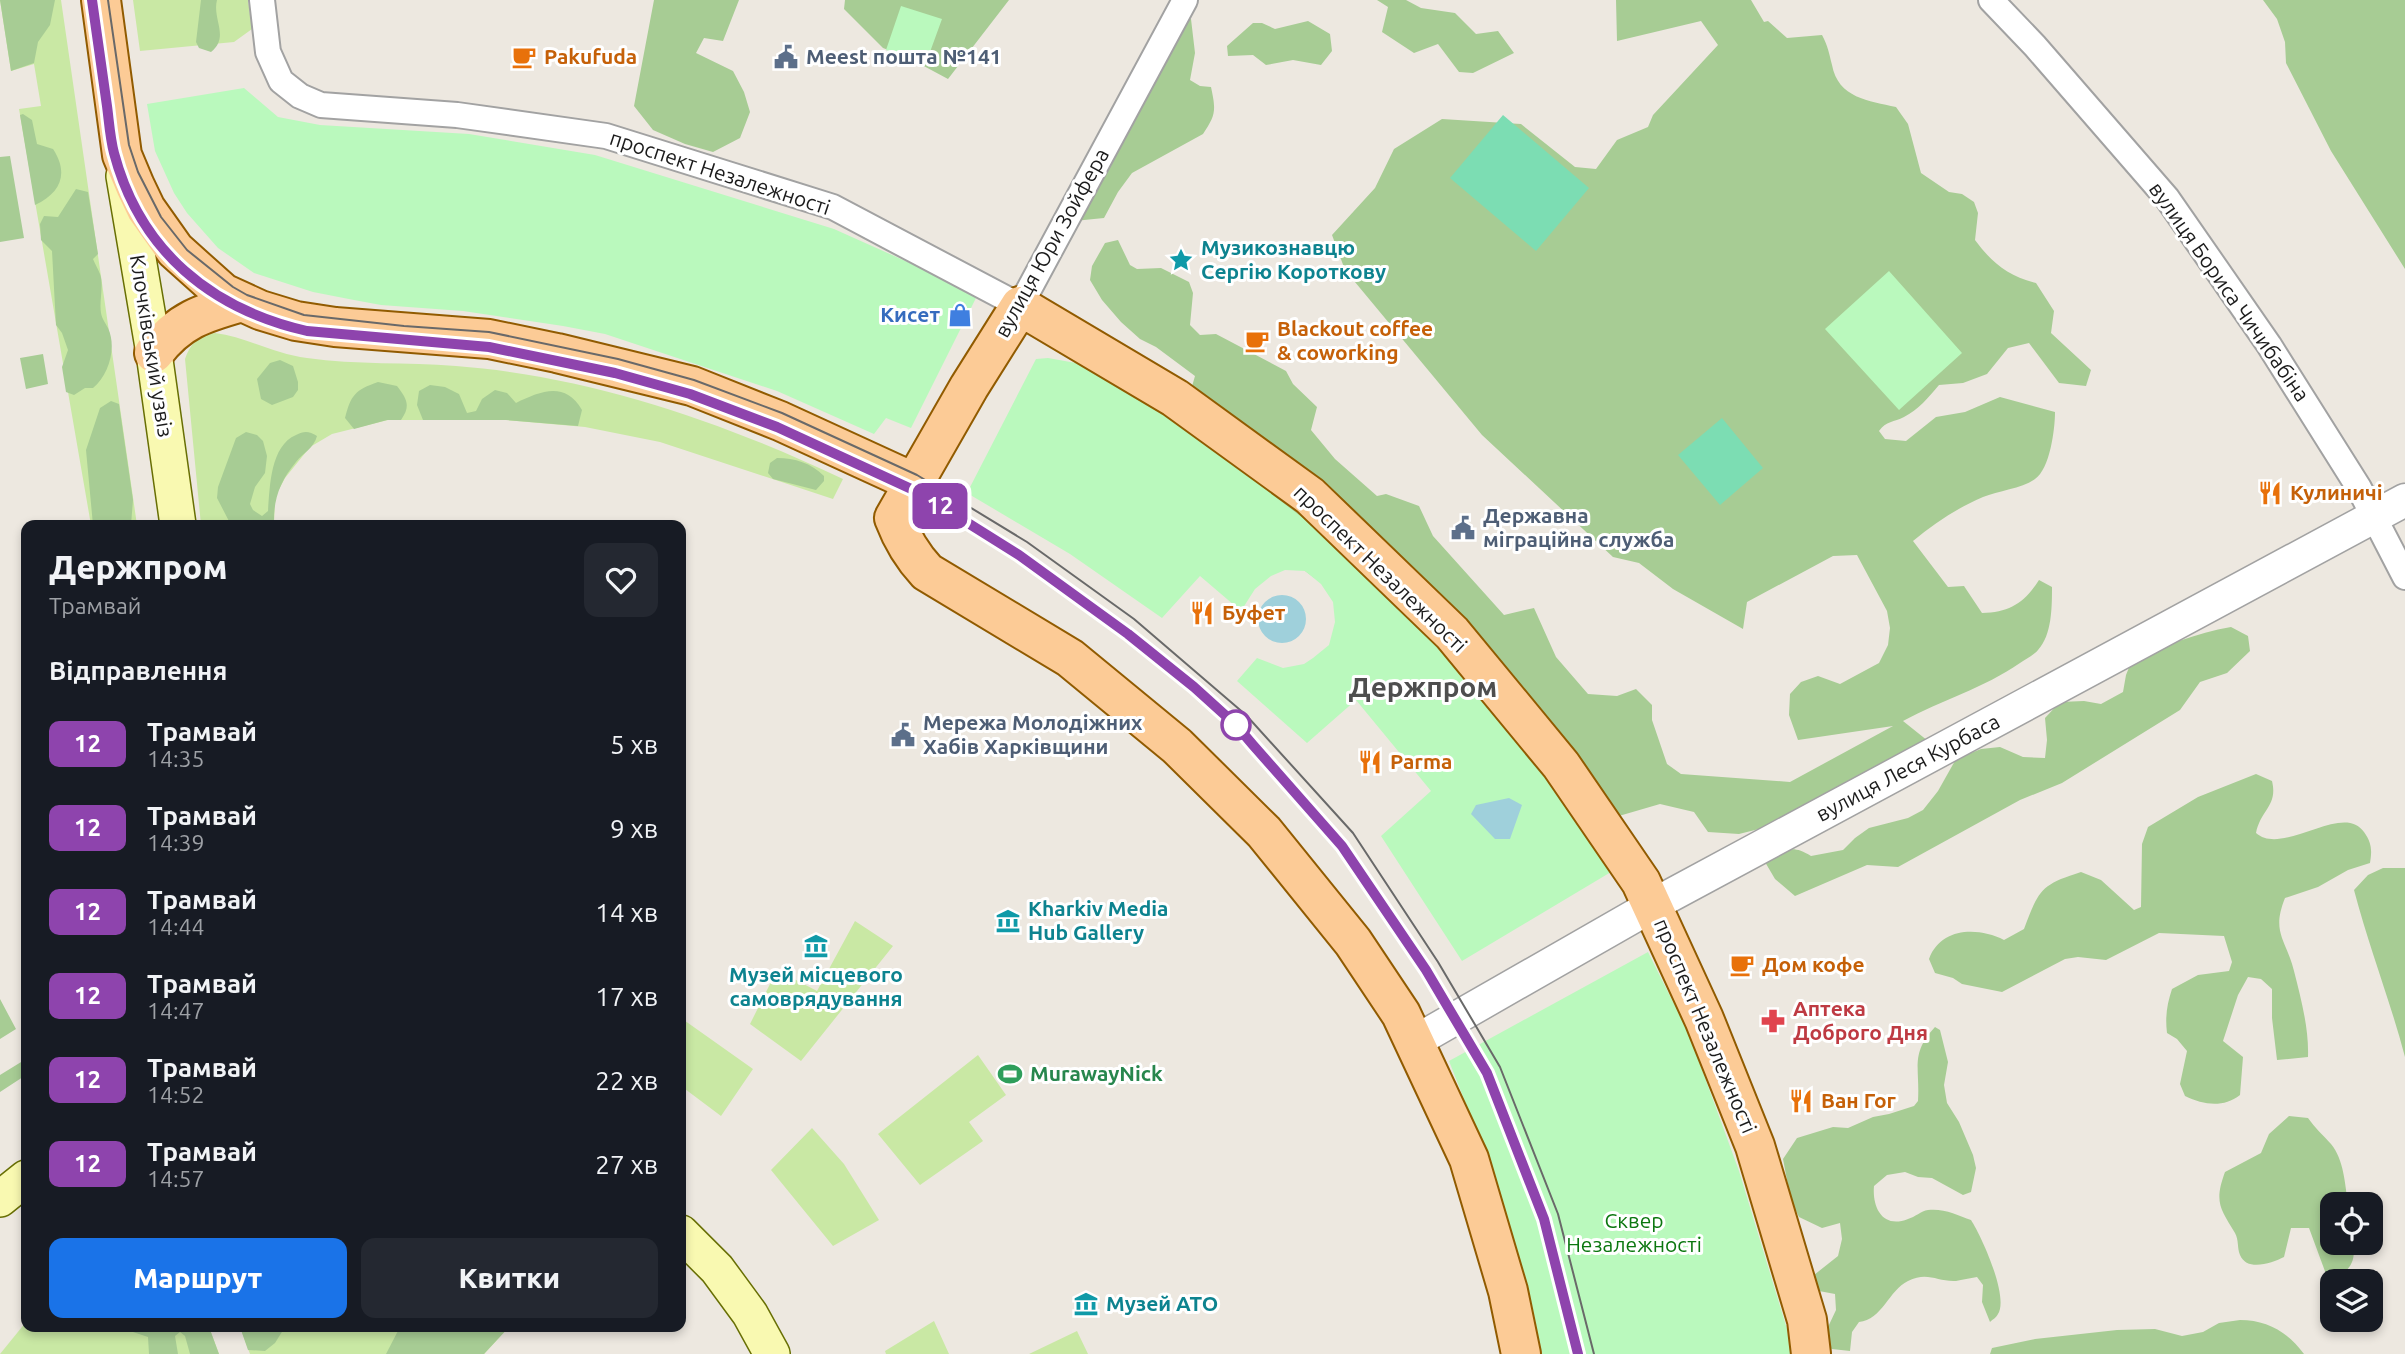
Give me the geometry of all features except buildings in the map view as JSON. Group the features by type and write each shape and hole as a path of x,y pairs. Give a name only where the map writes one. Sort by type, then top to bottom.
{"main road":[{"name":"Клочківський узвіз","path":"101,0 177,520"},
{"path":"122,155 146,209 175,250 223,293 242,302 314,324 489,339 692,386 779,421 913,482 894,517 903,541 927,572 1070,658 1177,746 1264,832 1353,942 1401,1014 1469,1159 1508,1291 1521,1354"},
{"path":"154,353 167,336 191,319 242,302"},
{"name":"вулиця Юри Зойфера","path":"913,482 1020,306"},
{"name":"проспект Незалежності","path":"1020,306 1175,398 1310,496 1452,633 1561,765 1654,905 1704,1019 1755,1146 1807,1320 1811,1354"},
{"path":"0,1199 21,1182"},
{"path":"686,1238 717,1269 750,1314 772,1354"}],"street":[{"name":"проспект Незалежності","path":"262,0 268,52 281,81 300,96 321,105 457,115 606,136 832,207 1020,306"},
{"name":"вулиця Юри Зойфера","path":"1020,306 1185,0"},
{"name":"вулиця Бориса Чичибабіна","path":"1991,0 2035,46 2167,198 2269,345 2375,516 2405,577"},
{"name":"вулиця Леся Курбаса","path":"1414,1041 1654,905 2405,500"}],"green space":[{"path":"0,0 61,0 136,520 90,520 19,109 41,106 34,64 11,71"},
{"path":"0,0 55,0 50,25 38,42 34,63 11,71"},
{"path":"133,0 248,0 252,29 234,42 140,51"},
{"path":"201,0 217,0 220,34 217,46 211,52 199,48 196,42"},
{"path":"654,0 739,0 723,41 704,38 696,53 733,71 744,92 750,112 740,138 713,152 685,144 653,130 634,106"},
{"path":"845,0 1009,0 948,79 907,57 883,48 844,9"},
{"path":"1377,0 1406,0 1421,8 1455,13 1476,34 1498,31 1514,53 1473,73 1459,72 1438,44 1414,53 1382,32 1388,7"},
{"path":"1616,0 1751,0 1764,22 1768,21 1787,38 1822,35 1835,76 1841,85 1856,96 1896,107 1908,124 1921,173 1949,192 1962,194 1974,202 1978,213 1975,240 2001,268 2036,283 2054,311 2051,333 2091,370 2086,386 2059,383 2029,343 2008,348 1987,374 1963,383 1939,385 1914,411 1887,423 1879,431 1885,439 1906,441 1936,417 1965,412 2000,397 2055,412 2048,458 2035,479 1964,506 1913,541 1948,587 1964,586 1982,613 2001,611 2015,605 2028,595 2039,580 2052,587 2046,637 2034,654 2006,672 1903,721 1928,741 1775,825 1739,834 1708,832 1694,812 1660,804 1612,818 1580,774 1297,565 1184,414 1195,376 1156,347 1140,339 1121,322 1102,300 1090,280 1092,266 1105,243 1118,240 1130,265 1137,269 1161,268 1189,282 1193,293 1190,325 1200,335 1216,334 1286,371 1293,384 1317,407 1311,430 1335,459 1377,496 1386,494 1419,506 1433,536 1504,615 1534,608 1556,657 1588,694 1617,696 1636,689 1652,705 1652,720 1667,764 1681,774 1790,782 1893,726 1798,740 1789,715 1790,694 1801,682 1818,676 1840,684 1879,663 1888,645 1890,628 1887,611 1857,555 1833,556 1747,602 1743,629 1673,589 1639,563 1613,557 1482,435 1345,270 1332,235 1375,188 1394,149 1442,119 1521,124 1575,167 1596,169 1617,140 1648,127 1653,115 1718,45 1701,21 1617,41"},
{"path":"2263,0 2405,0 2405,269 2331,151 2286,63 2285,42 2277,19"},
{"path":"901,6 942,19 926,63 886,50"},
{"path":"1191,19 1195,53 1190,80 1200,86 1211,87 1213,117 1203,134 1132,173 1104,218 1074,221 1181,20"},
{"path":"1308,21 1330,34 1332,51 1321,65 1293,60 1266,65 1253,55 1228,56 1227,46 1253,23 1262,23 1275,29"},
{"path":"244,88 278,117 320,125 469,134 595,155 834,229 959,285 976,298 911,428 886,418 874,434 777,391 605,334 463,311 381,305 313,292 254,273 218,248 187,213 174,193 155,151 147,104"},
{"path":"20,115 32,120 37,144 53,149 61,166 60,182 56,188 51,195 35,205"},
{"path":"1503,115 1589,188 1536,251 1450,178"},
{"path":"10,156 24,238 0,242 0,157"},
{"path":"76,189 88,192 98,254 93,259 101,278 101,313 112,344 110,360 99,382 93,388 85,388 74,395 66,392 62,367 68,350 56,325 52,251 41,240 40,224 44,216 58,217"},
{"path":"1889,271 1962,353 1899,410 1825,329"},
{"path":"215,333 307,358 506,371 606,391 703,421 843,479 833,499 660,442 585,427 506,420 388,420 332,434 310,447 285,478 275,497 274,520 201,520 185,359 189,349 204,336"},
{"path":"43,354 48,384 26,389 20,358"},
{"path":"1048,358 1087,365 1174,419 1303,518 1381,589 1443,651 1547,777 1611,872 1462,961 1381,836 1431,791 1356,700 1307,743 1237,681 1257,658 1283,668 1304,664 1329,645 1335,622 1333,602 1321,584 1305,571 1285,570 1271,576 1255,589 1241,611 1200,576 1162,618 1070,554 967,493 1036,359"},
{"path":"280,360 293,366 298,390 293,397 272,405 261,399 257,379 270,363"},
{"path":"378,382 397,386 407,403 404,415 401,420 387,420 354,429 345,418 349,404 355,394"},
{"path":"430,385 445,387 459,394 467,413 476,411 482,399 495,390 507,393 516,403 543,392 560,392 568,395 582,410 578,426 506,420 423,420 417,405 419,391"},
{"path":"111,401 119,404 133,500 131,520 93,520 86,450 100,408"},
{"path":"1722,418 1763,468 1720,505 1678,455"},
{"path":"246,432 257,435 263,441 267,456 265,473 255,487 250,504 253,510 262,516 268,511 273,468 281,448 287,440 302,433 309,432 317,436 286,476 276,499 274,520 228,520 217,498 218,487 236,438"},
{"path":"777,458 796,460 808,465 824,476 824,481 816,490 773,479 768,473 770,463"},
{"path":"2231,627 2248,636 2250,651 2227,673 2200,682 2180,710 2062,783 2020,800 1898,867 1867,865 1795,896 1775,879 1765,862 1792,849 1811,856 1843,850 1869,828 1908,818 1923,810 1938,791 1956,759 1981,749 2000,747 2023,757 2045,758 2045,718 2060,702 2084,701 2101,704 2123,692 2132,660 2180,640"},
{"path":"2256,774 2272,781 2273,796 2256,833 2268,839 2281,839 2342,822 2354,824 2364,832 2371,847 2370,863 2348,870 2318,887 2285,898 2281,910 2281,936 2291,960 2302,1003 2308,1057 2277,1060 2272,989 2261,979 2248,977 2238,995 2223,1041 2243,1057 2240,1095 2227,1102 2213,1104 2185,1096 2180,1084 2187,1051 2177,1039 2167,1033 2169,1000 2172,989 2198,975 2229,971 2232,962 2224,936 2159,933 2106,960 2078,957 2065,959 2002,992 1962,984 1953,978 1935,973 1929,959 1942,941 1951,935 1972,932 2004,940 2024,929 2033,905 2049,885 2081,872 2101,880 2134,910 2141,907 2142,844 2148,827 2198,797"},
{"path":"2383,868 2405,868 2405,1057 2354,890 2368,875"},
{"path":"855,921 893,946 801,1061 750,1024 777,970 817,991"},
{"name":"Сквер Незалежності","path":"1648,952 1689,1034 1739,1171 1787,1329 1791,1354 1542,1354 1532,1305 1492,1170 1449,1061"},
{"path":"0,999 16,1029 0,1039"},
{"path":"686,1022 753,1069 721,1116 686,1090"},
{"path":"1935,1027 1940,1030 1948,1062 1944,1085 1947,1103 1959,1122 1976,1168 1971,1192 1963,1195 1932,1178 1905,1172 1887,1175 1874,1186 1875,1202 1881,1215 1892,1221 1908,1219 1934,1210 1950,1212 1971,1220 1997,1281 2000,1295 1998,1314 1990,1322 1982,1302 1983,1285 1977,1277 1956,1281 1915,1278 1901,1285 1874,1316 1859,1322 1852,1332 1850,1351 1832,1349 1824,1344 1836,1310 1835,1294 1819,1291 1814,1275 1838,1256 1842,1239 1840,1223 1822,1228 1799,1217 1791,1201 1783,1159 1797,1138 1833,1127 1848,1128 1873,1117 1914,1106 1918,1101 1919,1053"},
{"path":"978,1055 1006,1095 969,1122 983,1141 920,1185 878,1134"},
{"path":"21,1062 21,1078 0,1092 0,1075"},
{"path":"2289,1116 2308,1118 2335,1150 2346,1192 2320,1192 2320,1255 2354,1255 2347,1269 2324,1269 2309,1228 2291,1228 2284,1257 2254,1265 2243,1260 2240,1255 2236,1236 2222,1211 2220,1191 2225,1172 2261,1153 2269,1134"},
{"path":"812,1128 844,1164 879,1220 833,1246 771,1170"},
{"path":"2240,1320 2259,1322 2276,1329 2291,1339 2304,1354 1990,1354 1992,1348 2035,1339 2117,1330 2155,1329 2182,1336 2203,1332 2219,1323"},
{"path":"934,1321 949,1354 886,1354 885,1351"},
{"path":"21,1328 21,1332 211,1332 219,1354 0,1354"},
{"path":"1077,1331 1088,1354 1029,1354"},
{"path":"133,1332 180,1332 175,1336 178,1354 149,1354 148,1337"},
{"path":"180,1332 211,1332 219,1354 190,1354 185,1336"},
{"path":"242,1332 504,1332 484,1354 250,1354"},
{"path":"242,1332 282,1332 275,1343 265,1351 248,1350"},
{"path":"397,1332 504,1332 484,1354 386,1354"}],"water":[{"path":"1282,595 1299,602 1306,619 1299,636 1282,643 1265,636 1258,619 1265,602"},
{"path":"1509,798 1522,805 1510,839 1495,839 1471,814 1476,805"}],"tram line":[{"path":"92,0 114,153 126,188 141,219 161,247 184,271 210,291 240,308 307,331 489,347 615,373 690,394 777,427 920,493 1019,555 1128,634 1236,725 1342,846 1426,970 1487,1073 1544,1219 1578,1354"},
{"name":"12","path":"92,0 113,151 129,192 141,216 164,250 207,290 224,301 240,310 307,331 489,347 615,373 690,394 777,427 920,493 1019,555 1128,634 1236,725 1342,846 1426,970 1487,1073 1544,1219 1578,1354"},
{"path":"108,0 129,145 138,172 161,217 187,250 233,287 247,295 304,315 489,332 618,359 694,380 782,413 917,475 1027,542 1134,619 1246,715 1353,833 1438,962 1500,1067 1558,1214 1594,1354"}],"place":[{"name":"Pakufuda","path":"524,57"},
{"name":"Meest пошта №141","path":"786,57"},
{"name":"Музикознавцю Сергію Короткову","path":"1181,260"},
{"name":"Кисет","path":"960,315"},
{"name":"Blackout coffee & coworking","path":"1257,341"},
{"name":"Кулиничі","path":"2270,493"},
{"name":"Державна міграційна служба","path":"1463,528"},
{"name":"Буфет","path":"1202,613"},
{"name":"Мережа Молодіжних Хабів Харківщини","path":"903,735"},
{"name":"Parma","path":"1370,762"},
{"name":"Kharkiv Media Hub Gallery","path":"1008,921"},
{"name":"Музей місцевого самоврядування","path":"816,946"},
{"name":"Дом кофе","path":"1742,965"},
{"name":"Аптека Доброго Дня","path":"1773,1021"},
{"name":"MurawayNick","path":"1010,1074"},
{"name":"Ван Гог","path":"1801,1101"},
{"name":"Музей АТО","path":"1086,1304"}],"district":[{"name":"Держпром","path":"1423,687"}]}
